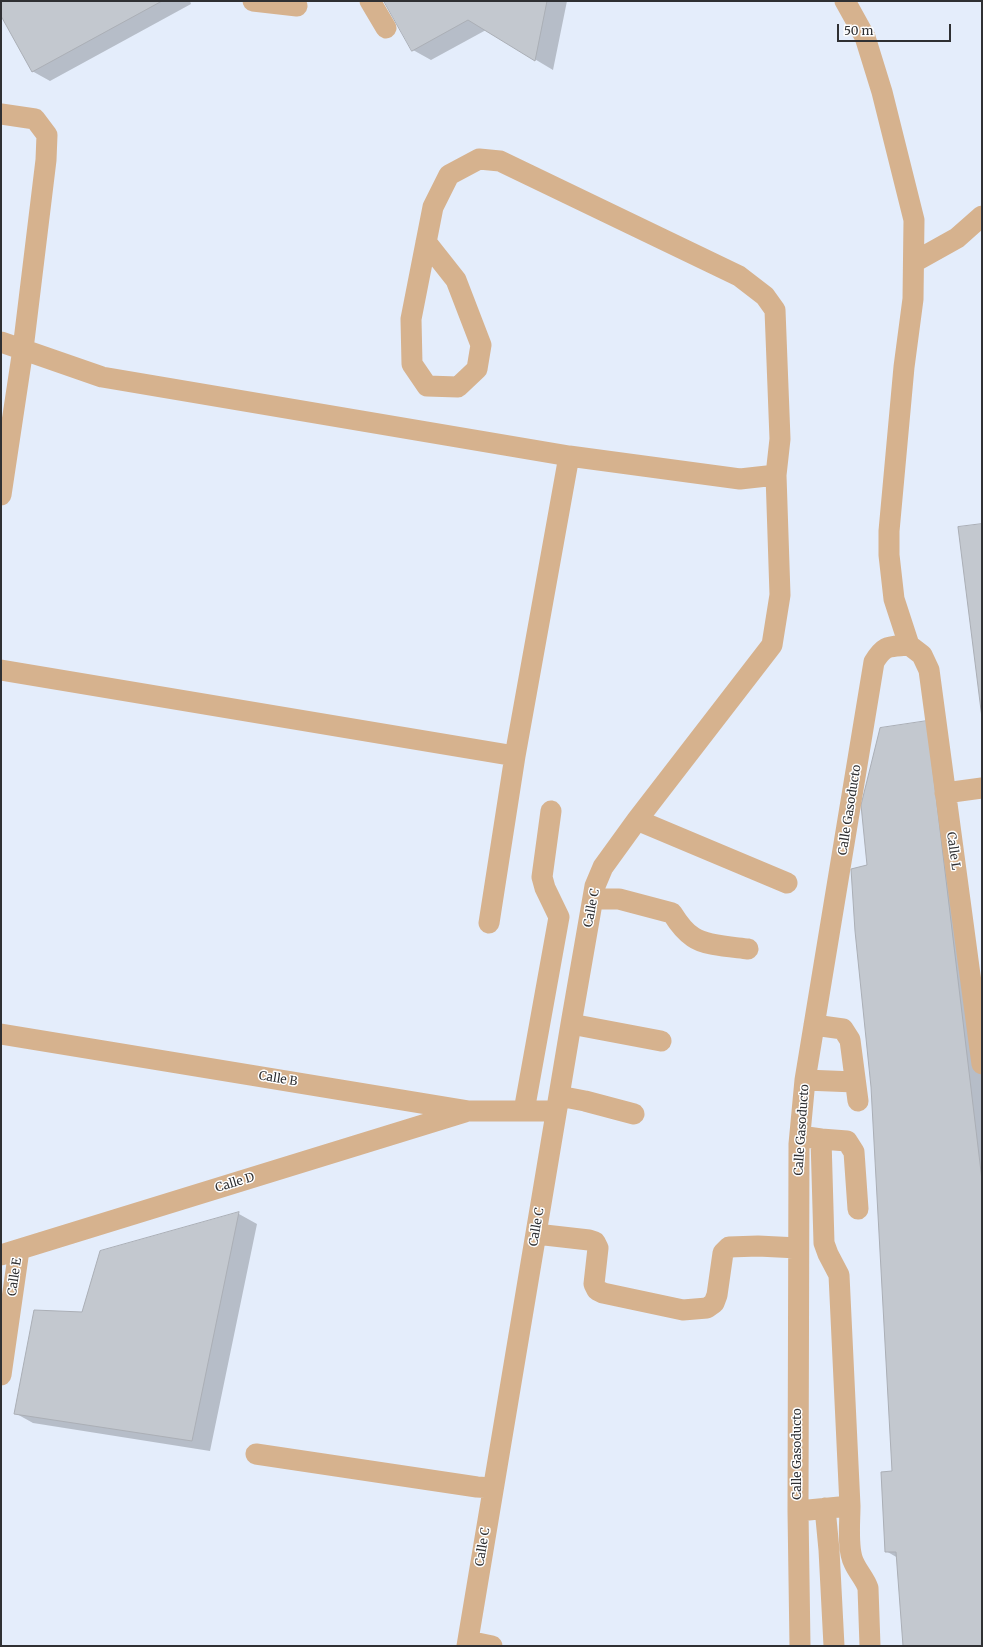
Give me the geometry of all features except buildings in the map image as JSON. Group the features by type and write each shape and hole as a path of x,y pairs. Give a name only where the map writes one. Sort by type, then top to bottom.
{"street":[{"path":"253,1 297,6"},
{"path":"370,1 386,28"},
{"path":"845,1 865,37 882,92 914,220 913,299 904,367 889,537 889,556 894,599 909,645"},
{"path":"1,114 35,119 47,135 46,160 23,349 1,495"},
{"name":"Calle C","path":"426,242 456,280 481,345 477,369 458,387 427,386 412,364 411,319 426,242 433,207 449,175 479,159 500,161 739,276 765,296 775,310 780,439 776,475 780,594 772,645 637,820 603,867 595,886 467,1643"},
{"path":"914,262 957,238 982,216"},
{"path":"1,342 102,377 569,456 740,479 776,475"},
{"path":"489,923 515,756 569,456"},
{"name":"Calle L","path":"909,645 922,655 929,670 981,1042 982,1064"},
{"name":"Calle Gasoducto","path":"800,1646 798,1512 798,1144 805,1080 874,662 881,651 890,647 909,645"},
{"path":"1,670 515,756"},
{"path":"945,793 982,788"},
{"path":"524,1111 559,916 545,888 542,877 551,811"},
{"path":"637,820 788,883"},
{"path":"593,899 619,899 672,913 676,920 693,937 704,942 748,949"},
{"path":"571,1024 661,1041"},
{"path":"805,1080 857,1091 850,1040 843,1029 814,1025"},
{"name":"Calle B","path":"1,1034 470,1111 524,1111 558,1104 585,1101 634,1114"},
{"name":"Calle D","path":"10,1252 470,1111"},
{"path":"800,1136 847,1141 852,1147 854,1152 858,1209"},
{"path":"821,1139 824,1243 839,1275 851,1552 854,1563 865,1580 868,1588 870,1646"},
{"path":"536,1234 595,1242 598,1248 594,1284 597,1290 603,1293 683,1310 706,1308 714,1303 717,1295 723,1253 729,1247 751,1246 798,1248"},
{"name":"Calle E","path":"1,1375 10,1252"},
{"path":"256,1454 477,1487 493,1488"},
{"path":"798,1512 850,1506"},
{"path":"825,1508 830,1558 834,1646"},
{"path":"467,1643 492,1646"}],"shaded area":[{"path":"1,1 982,1 982,1646 1,1646"}]}
